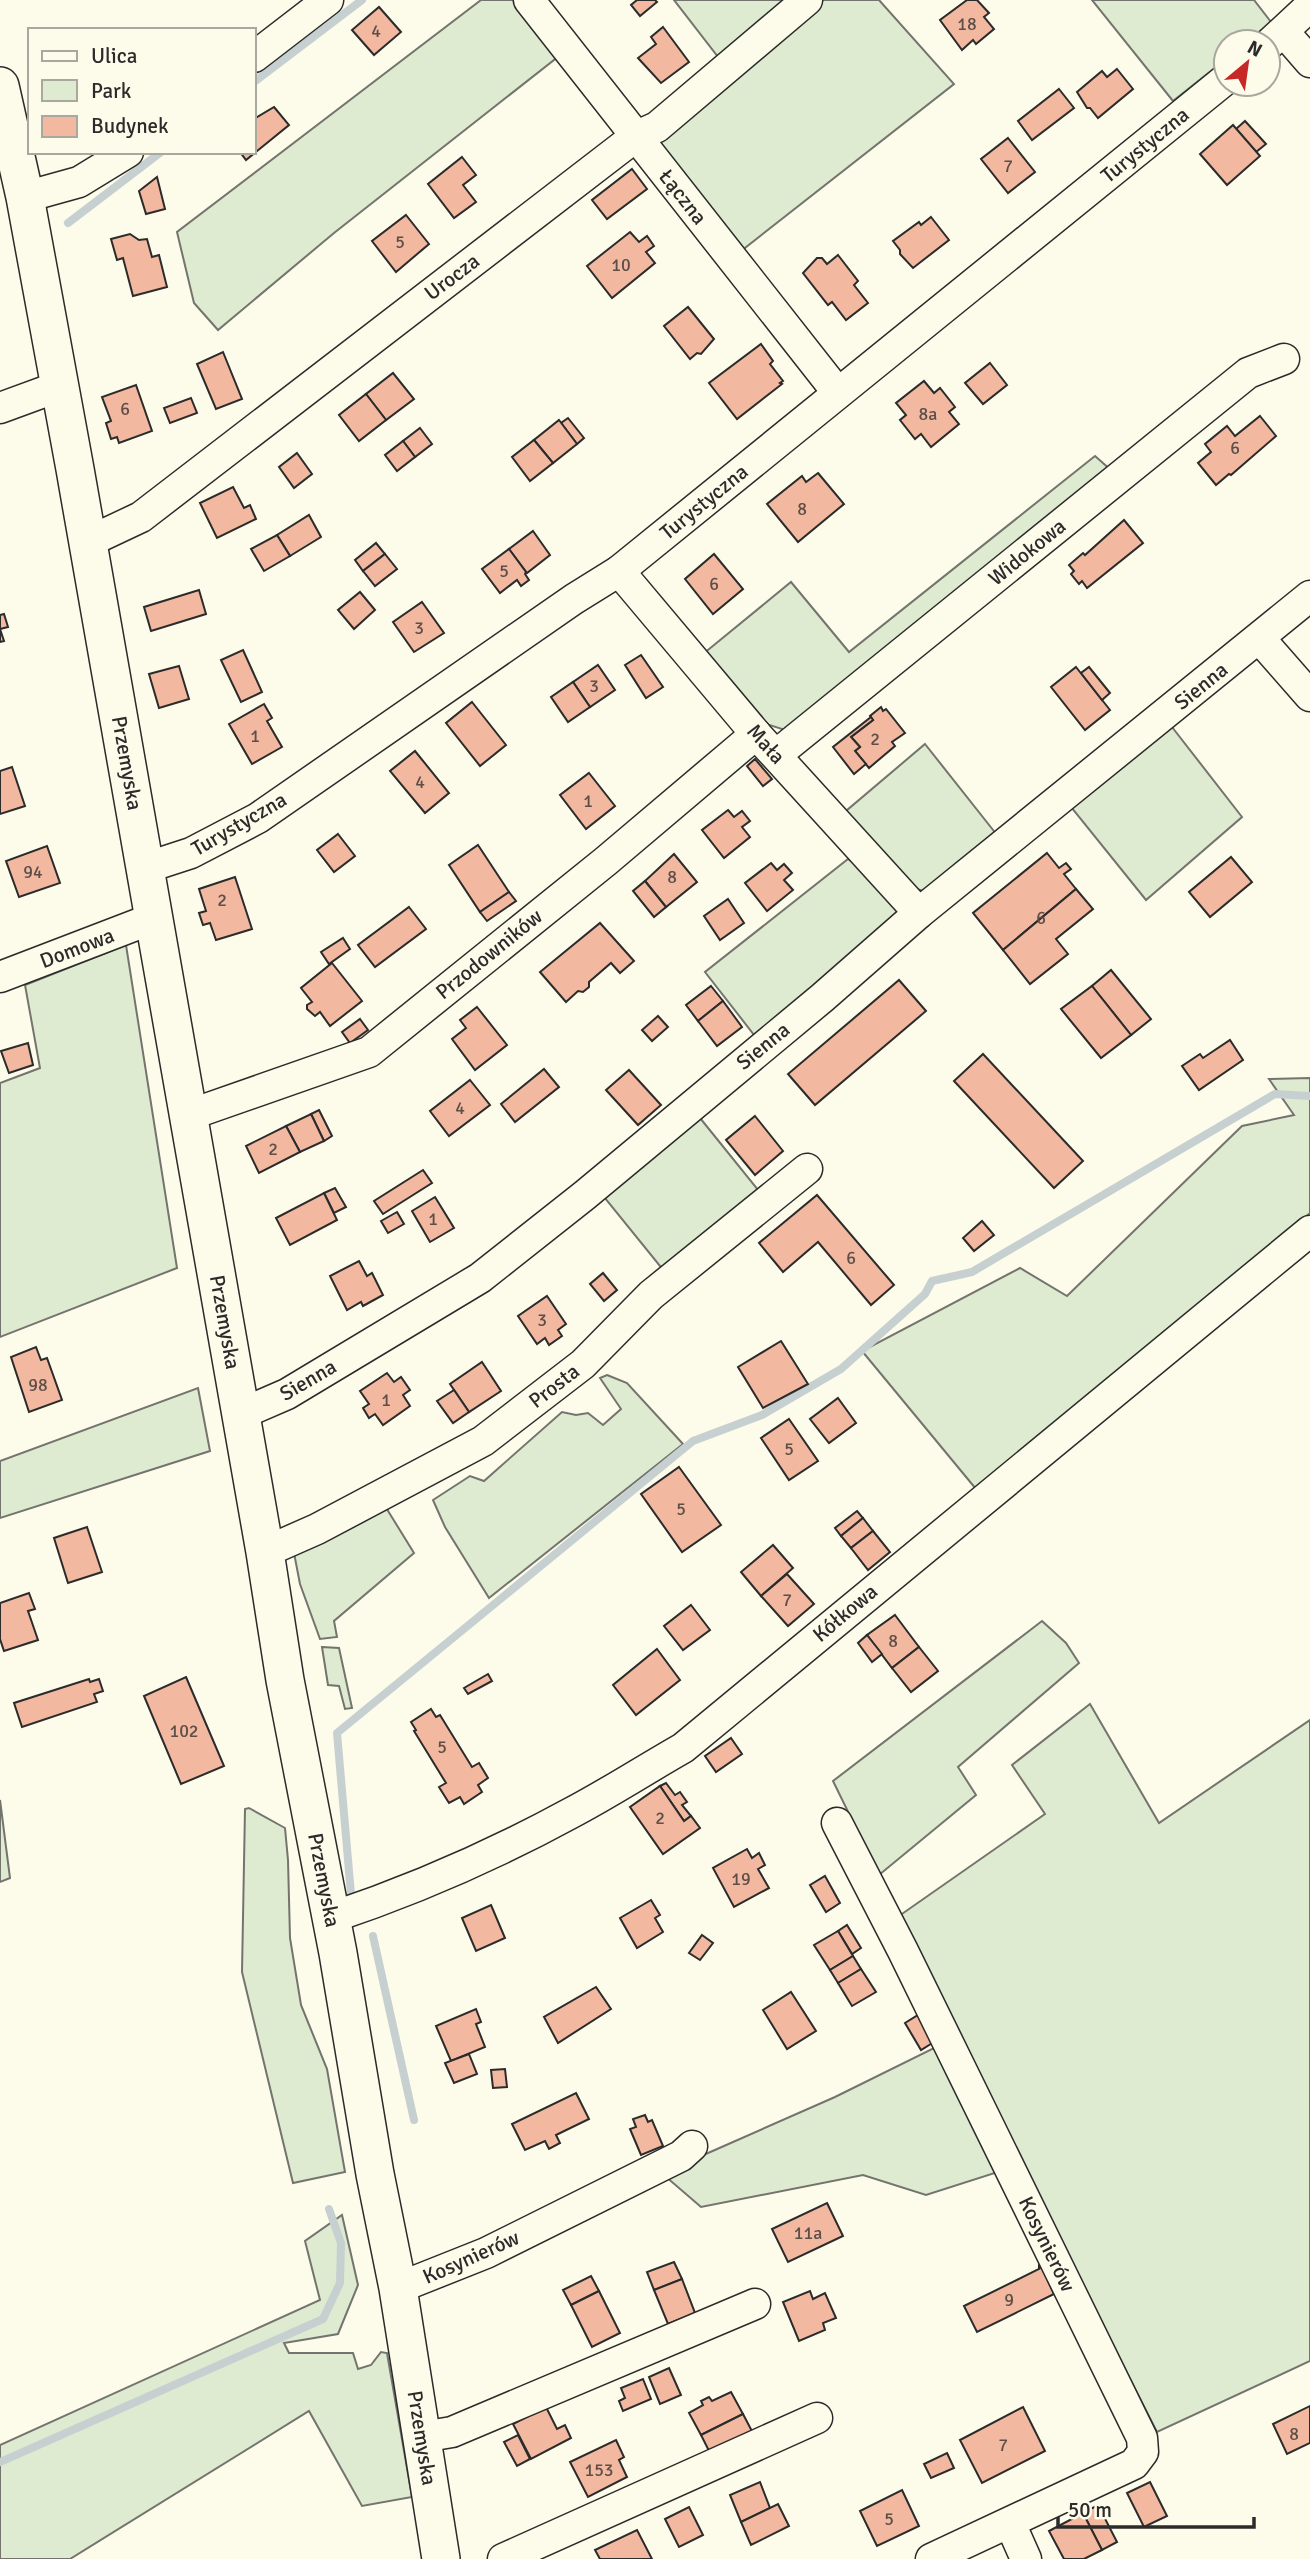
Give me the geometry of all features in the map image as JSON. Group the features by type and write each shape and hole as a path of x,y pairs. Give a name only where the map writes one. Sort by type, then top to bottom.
{"main road":[{"name":"Przemyska","path":"0,86 25,197 88,542 265,1552 285,1680 338,1953 375,2174 398,2288 441,2559"}],"street":[{"path":"256,55 328,0"},
{"name":"Łączna","path":"529,0 838,393"},
{"name":"Urocza","path":"88,542 141,517 635,136 657,127 807,0"},
{"path":"1282,33 1310,6"},
{"path":"1282,43 1310,62"},
{"name":"Turystyczna","path":"145,868 191,853 258,818 619,571 1212,90"},
{"path":"25,197 79,182 125,154"},
{"name":"Widokowa","path":"766,745 1248,373 1284,359"},
{"path":"0,408 60,386"},
{"name":"Mała","path":"619,571 766,745 919,913"},
{"name":"Sienna","path":"241,1414 287,1394 480,1278 585,1195 822,998 919,913 1310,596"},
{"path":"1260,639 1310,696"},
{"name":"Przodowników","path":"189,1115 369,1052 606,861 766,745"},
{"name":"Domowa","path":"0,977 154,918"},
{"name":"Prosta","path":"265,1552 317,1529 483,1441 583,1364 651,1295 807,1169"},
{"name":"Kółkowa","path":"330,1918 394,1896 469,1865 572,1813 682,1748 1310,1231"},
{"name":"Kosynierów","path":"837,1823 903,1951 1142,2438 1143,2452 1134,2464 931,2559"},
{"name":"Kosynierów","path":"398,2288 428,2278 520,2236 681,2156 692,2146"},
{"path":"422,2437 452,2432 755,2304"},
{"path":"503,2559 817,2418"},
{"path":"554,2559 668,2502"},
{"path":"1010,2522 1026,2559"}],"green space":[{"path":"481,0 515,0 559,56 334,233 218,330 194,303 177,232"},
{"path":"674,0 794,0 722,62"},
{"path":"818,0 879,0 954,84 741,251 656,146 665,134"},
{"path":"1092,0 1254,0 1271,22 1264,28 1212,28 1212,70 1173,101"},
{"path":"1095,456 1112,471 785,730 766,724 703,654 791,582 849,652"},
{"path":"1172,727 1242,817 1146,900 1071,807"},
{"path":"925,744 997,835 927,892 906,886 846,811"},
{"path":"848,859 868,872 904,914 758,1040 705,972"},
{"path":"126,945 177,1268 0,1337 0,1083 40,1068 25,985"},
{"path":"1310,1078 1310,1213 976,1489 862,1351 1020,1268 1067,1296 1242,1126 1294,1115 1269,1079"},
{"path":"696,1113 759,1191 664,1271 600,1192"},
{"path":"607,1375 627,1383 683,1444 489,1598 445,1527 433,1500 470,1476 484,1481 562,1412 576,1415 588,1413 603,1425 621,1409 600,1378"},
{"path":"198,1388 210,1451 0,1518 0,1461"},
{"path":"385,1506 414,1553 334,1621 337,1637 320,1639 300,1584 294,1553"},
{"path":"1042,1621 1066,1643 1079,1663 958,1767 976,1795 879,1875 833,1781"},
{"path":"322,1647 339,1648 352,1708 345,1709 339,1686 328,1685"},
{"path":"1090,1704 1159,1823 1310,1720 1310,2361 1157,2432 955,2035 899,1916 1045,1814 1012,1765"},
{"path":"0,1800 10,1878 0,1882"},
{"path":"249,1808 285,1828 290,1938 301,2005 327,2069 345,2172 293,2183 242,1972 245,1809"},
{"path":"936,2047 998,2172 926,2195 863,2175 701,2207 665,2176 699,2157 835,2097"},
{"path":"342,2215 358,2285 338,2334 284,2343 289,2353 353,2353 358,2369 371,2365 381,2352 387,2353 412,2497 362,2506 309,2411 70,2559 0,2559 0,2445 320,2300 305,2241"}],"building":[{"path":"637,0 657,2 640,16 631,5"},
{"path":"967,0 977,0 989,13 984,17 994,29 976,44 973,40 962,50 940,20"},
{"path":"379,7 401,32 374,55 352,30"},
{"path":"663,27 689,62 661,83 638,58 656,44 651,37"},
{"path":"1117,69 1133,89 1098,118 1087,108 1077,92 1102,71 1107,77"},
{"path":"1059,89 1074,108 1032,140 1018,121"},
{"path":"274,107 289,125 256,152 256,118"},
{"path":"1245,121 1266,144 1256,152 1236,129"},
{"path":"1233,125 1260,156 1227,185 1200,154"},
{"path":"1008,138 1035,172 1008,193 981,159"},
{"path":"242,154 253,154 246,160"},
{"path":"462,157 476,175 463,185 476,202 454,218 428,184"},
{"path":"632,169 647,189 607,219 592,200"},
{"path":"157,177 165,209 146,214 139,191"},
{"path":"406,215 429,244 396,272 372,241"},
{"path":"931,217 949,240 913,268 900,254 893,241 919,222 921,225"},
{"path":"630,232 639,242 647,236 654,246 646,252 655,263 612,298 587,266"},
{"path":"130,234 139,240 147,239 152,257 159,255 167,287 133,296 123,258 117,260 111,239"},
{"path":"838,255 858,281 854,285 868,303 846,320 832,302 828,305 803,273 817,258 822,258 827,264"},
{"path":"688,307 714,339 701,354 697,353 690,359 664,326"},
{"path":"761,344 773,361 770,364 783,381 737,419 709,383"},
{"path":"223,352 242,399 216,409 197,364"},
{"path":"990,363 1007,385 983,404 965,383"},
{"path":"393,373 414,399 386,420 366,394"},
{"path":"924,381 934,393 940,388 955,407 949,412 959,424 931,447 921,434 915,439 900,420 906,415 896,403"},
{"path":"136,385 152,431 119,443 117,437 111,439 106,423 111,421 102,397"},
{"path":"366,394 386,420 359,441 339,415"},
{"path":"191,398 197,413 170,423 164,408"},
{"path":"1260,416 1276,436 1216,485 1198,463 1211,452 1205,444 1227,426 1235,436"},
{"path":"568,418 584,438 577,444 561,423"},
{"path":"559,420 577,444 553,463 534,440"},
{"path":"420,428 432,444 415,457 403,441"},
{"path":"534,440 553,463 530,481 512,457"},
{"path":"403,441 415,457 397,471 385,455"},
{"path":"297,453 312,474 294,488 279,467"},
{"path":"818,473 844,504 798,542 767,504 802,476 806,482"},
{"path":"233,487 244,508 250,505 256,519 217,538 200,503"},
{"path":"309,515 321,537 290,556 277,535"},
{"path":"1124,520 1143,543 1087,588 1082,581 1079,584 1071,574 1074,571 1069,565 1083,553 1085,555"},
{"path":"533,531 550,555 527,573 509,549"},
{"path":"277,535 290,556 264,571 251,549"},
{"path":"376,543 385,554 363,571 355,560"},
{"path":"509,549 529,580 521,586 517,580 500,593 482,569"},
{"path":"385,554 397,569 375,586 363,571"},
{"path":"714,554 743,589 713,614 685,579"},
{"path":"199,590 206,614 151,631 144,607"},
{"path":"360,592 375,610 354,629 338,610"},
{"path":"422,602 444,633 414,652 393,622"},
{"path":"4,614 8,627 0,629 0,615"},
{"path":"243,650 262,692 241,702 221,660"},
{"path":"641,655 663,687 646,698 625,665"},
{"path":"598,665 615,690 590,707 573,682"},
{"path":"179,666 189,699 159,708 149,674"},
{"path":"1076,667 1110,710 1085,730 1051,687"},
{"path":"1089,667 1110,693 1102,700 1081,673"},
{"path":"573,682 590,707 568,722 551,697"},
{"path":"472,702 506,745 480,766 446,723"},
{"path":"264,704 272,718 267,721 282,747 252,764 229,724"},
{"path":"881,707 883,711 886,709 905,733 892,742 895,746 869,768 855,751 860,747 851,737 873,720 870,716"},
{"path":"871,717 873,720 851,737 860,747 855,751 866,764 854,774 833,747"},
{"path":"415,751 449,793 425,813 390,771"},
{"path":"755,759 772,779 763,786 747,766"},
{"path":"12,767 25,806 0,814 0,771"},
{"path":"589,773 615,806 586,829 560,795"},
{"path":"728,810 734,817 742,811 750,821 742,827 750,837 724,858 702,830"},
{"path":"338,834 355,856 334,872 317,850"},
{"path":"478,845 509,892 480,912 449,865"},
{"path":"47,846 60,883 19,897 6,861"},
{"path":"1047,853 1059,868 1066,863 1071,869 1064,874 1076,889 1003,950 973,913"},
{"path":"674,854 697,882 666,907 645,881"},
{"path":"1231,857 1252,882 1210,917 1189,892"},
{"path":"771,863 777,870 784,864 792,873 784,880 793,890 767,911 745,883"},
{"path":"235,877 252,929 216,940 210,923 203,925 199,913 206,911 199,889"},
{"path":"645,881 666,907 654,917 633,891"},
{"path":"1076,889 1093,909 1056,939 1068,954 1030,984 1003,950"},
{"path":"509,892 516,901 487,921 480,912"},
{"path":"728,899 744,923 720,940 704,916"},
{"path":"409,907 426,929 375,967 358,945"},
{"path":"600,923 634,961 620,973 611,963 589,982 589,987 583,992 578,991 566,1002 540,972"},
{"path":"343,938 350,949 329,964 321,952"},
{"path":"332,963 362,1001 330,1026 320,1012 315,1016 307,1009 307,1005 312,1002 301,988"},
{"path":"1111,970 1151,1019 1131,1035 1092,986"},
{"path":"899,980 926,1011 815,1105 788,1074"},
{"path":"711,986 723,1001 698,1021 686,1005"},
{"path":"1092,986 1131,1035 1101,1058 1061,1009"},
{"path":"723,1001 742,1027 717,1046 698,1021"},
{"path":"477,1007 507,1045 475,1070 452,1039 466,1028 460,1020"},
{"path":"658,1016 668,1027 652,1041 642,1030"},
{"path":"360,1019 368,1030 350,1043 342,1032"},
{"path":"1230,1040 1243,1060 1199,1090 1182,1066 1200,1054 1203,1058"},
{"path":"28,1043 33,1065 9,1073 1,1051"},
{"path":"983,1054 1083,1161 1054,1188 954,1081"},
{"path":"544,1069 559,1087 515,1122 501,1104"},
{"path":"629,1070 661,1105 638,1125 606,1090"},
{"path":"470,1080 490,1105 449,1136 430,1111"},
{"path":"319,1110 332,1136 324,1141 311,1114"},
{"path":"311,1114 324,1141 300,1152 286,1126"},
{"path":"755,1116 783,1151 755,1175 726,1140"},
{"path":"286,1126 300,1152 259,1173 246,1146"},
{"path":"423,1170 432,1183 383,1214 374,1201"},
{"path":"335,1188 346,1207 334,1213 324,1193"},
{"path":"324,1193 337,1220 290,1245 276,1218"},
{"path":"817,1195 894,1285 871,1305 818,1242 783,1272 759,1243"},
{"path":"435,1197 454,1228 430,1242 412,1211"},
{"path":"397,1212 404,1224 388,1233 381,1221"},
{"path":"982,1221 994,1235 974,1251 963,1238"},
{"path":"359,1261 367,1276 372,1273 383,1295 363,1306 361,1302 347,1310 330,1276"},
{"path":"603,1273 617,1290 604,1301 590,1284"},
{"path":"547,1296 566,1324 558,1330 562,1336 549,1345 545,1338 537,1344 518,1316"},
{"path":"781,1341 808,1384 763,1408 738,1367"},
{"path":"36,1347 41,1360 47,1358 62,1400 29,1412 11,1357"},
{"path":"482,1362 501,1391 469,1412 450,1384"},
{"path":"387,1373 394,1382 401,1377 410,1390 403,1395 410,1406 383,1425 375,1414 369,1418 363,1408 369,1404 360,1391"},
{"path":"454,1390 469,1412 453,1423 437,1401"},
{"path":"838,1398 856,1423 829,1443 810,1419"},
{"path":"789,1419 818,1461 789,1480 761,1438"},
{"path":"679,1467 721,1525 682,1552 641,1494"},
{"path":"857,1511 863,1518 841,1536 835,1528"},
{"path":"863,1518 873,1531 851,1548 841,1536"},
{"path":"87,1527 102,1572 68,1583 54,1538"},
{"path":"873,1531 890,1552 868,1570 851,1548"},
{"path":"773,1545 793,1568 761,1596 741,1572"},
{"path":"787,1574 814,1604 788,1626 761,1596"},
{"path":"29,1593 35,1609 28,1611 38,1640 4,1651 0,1639 0,1603"},
{"path":"691,1605 710,1630 683,1650 664,1626"},
{"path":"895,1615 919,1647 892,1668 867,1635"},
{"path":"867,1635 882,1654 872,1662 858,1643"},
{"path":"919,1647 938,1671 911,1692 892,1668"},
{"path":"657,1649 680,1680 636,1715 613,1685"},
{"path":"488,1674 492,1681 468,1694 464,1688"},
{"path":"186,1677 224,1766 181,1784 144,1696"},
{"path":"89,1679 90,1682 99,1679 103,1691 94,1694 97,1702 22,1727 14,1703"},
{"path":"431,1709 436,1717 440,1715 472,1767 479,1763 488,1778 478,1785 482,1792 464,1804 460,1797 449,1803 439,1787 446,1783 414,1731 416,1730 411,1722"},
{"path":"731,1738 742,1754 716,1772 705,1756"},
{"path":"666,1783 675,1795 680,1792 687,1802 682,1805 691,1816 684,1821 660,1786"},
{"path":"660,1786 684,1821 691,1816 700,1828 663,1854 630,1807"},
{"path":"747,1849 752,1858 759,1853 765,1865 758,1869 769,1888 734,1907 713,1868"},
{"path":"825,1876 840,1903 826,1912 810,1885"},
{"path":"651,1900 660,1915 655,1918 663,1932 637,1948 620,1918"},
{"path":"491,1905 505,1938 476,1951 462,1918"},
{"path":"847,1925 861,1948 852,1954 838,1931"},
{"path":"838,1931 853,1956 830,1970 814,1945"},
{"path":"702,1935 713,1943 700,1960 689,1953"},
{"path":"853,1956 861,1969 838,1983 830,1970"},
{"path":"861,1969 876,1992 852,2006 838,1983"},
{"path":"596,1987 611,2009 558,2043 544,2017"},
{"path":"791,1992 816,2031 787,2049 763,2010"},
{"path":"476,2009 481,2022 476,2024 485,2047 451,2061 436,2026"},
{"path":"918,2015 934,2042 921,2050 905,2023"},
{"path":"469,2054 477,2074 454,2083 445,2063"},
{"path":"505,2069 507,2087 493,2088 491,2070"},
{"path":"576,2093 589,2119 556,2135 560,2143 549,2149 545,2141 525,2150 512,2124"},
{"path":"645,2115 648,2122 652,2120 663,2146 641,2155 630,2129 636,2127 633,2119"},
{"path":"827,2203 843,2236 788,2262 772,2229"},
{"path":"674,2262 682,2279 654,2290 647,2272"},
{"path":"1045,2265 1052,2279 1048,2281 1054,2294 977,2332 964,2306"},
{"path":"591,2276 599,2291 571,2305 563,2290"},
{"path":"682,2279 695,2313 668,2324 654,2290"},
{"path":"599,2291 620,2333 592,2347 571,2305"},
{"path":"810,2291 813,2299 825,2293 836,2318 823,2323 825,2330 799,2341 783,2302"},
{"path":"669,2368 681,2395 660,2404 649,2377"},
{"path":"643,2379 651,2399 623,2411 619,2401 625,2398 621,2388"},
{"path":"731,2392 743,2414 701,2435 689,2413 703,2405 701,2401 709,2397 712,2401"},
{"path":"1310,2406 1310,2443 1287,2454 1273,2424"},
{"path":"546,2407 557,2429 565,2425 571,2438 531,2459 513,2424"},
{"path":"1023,2407 1045,2451 982,2483 960,2440"},
{"path":"743,2414 754,2435 712,2457 701,2435"},
{"path":"518,2435 530,2459 517,2466 504,2442"},
{"path":"616,2440 624,2457 619,2460 627,2477 588,2497 570,2462"},
{"path":"947,2453 954,2468 931,2478 924,2464"},
{"path":"760,2482 770,2508 741,2522 730,2495"},
{"path":"1150,2482 1167,2516 1144,2527 1127,2493"},
{"path":"902,2490 919,2526 877,2546 860,2511"},
{"path":"778,2504 789,2526 751,2545 741,2522"},
{"path":"1098,2505 1117,2542 1102,2550 1083,2513"},
{"path":"689,2507 703,2535 679,2547 665,2519"},
{"path":"1083,2513 1102,2550 1084,2559 1064,2559 1049,2531"},
{"path":"637,2530 652,2559 600,2559 595,2550"}],"waterway":[{"path":"256,80 362,0"},
{"path":"68,223 158,154"},
{"path":"351,1894 337,1733 693,1441 762,1415 841,1369 925,1294 932,1281 972,1272 1275,1094 1310,1096"},
{"path":"373,1936 414,2120"},
{"path":"0,2462 323,2319 340,2283 341,2243 329,2209"}]}
